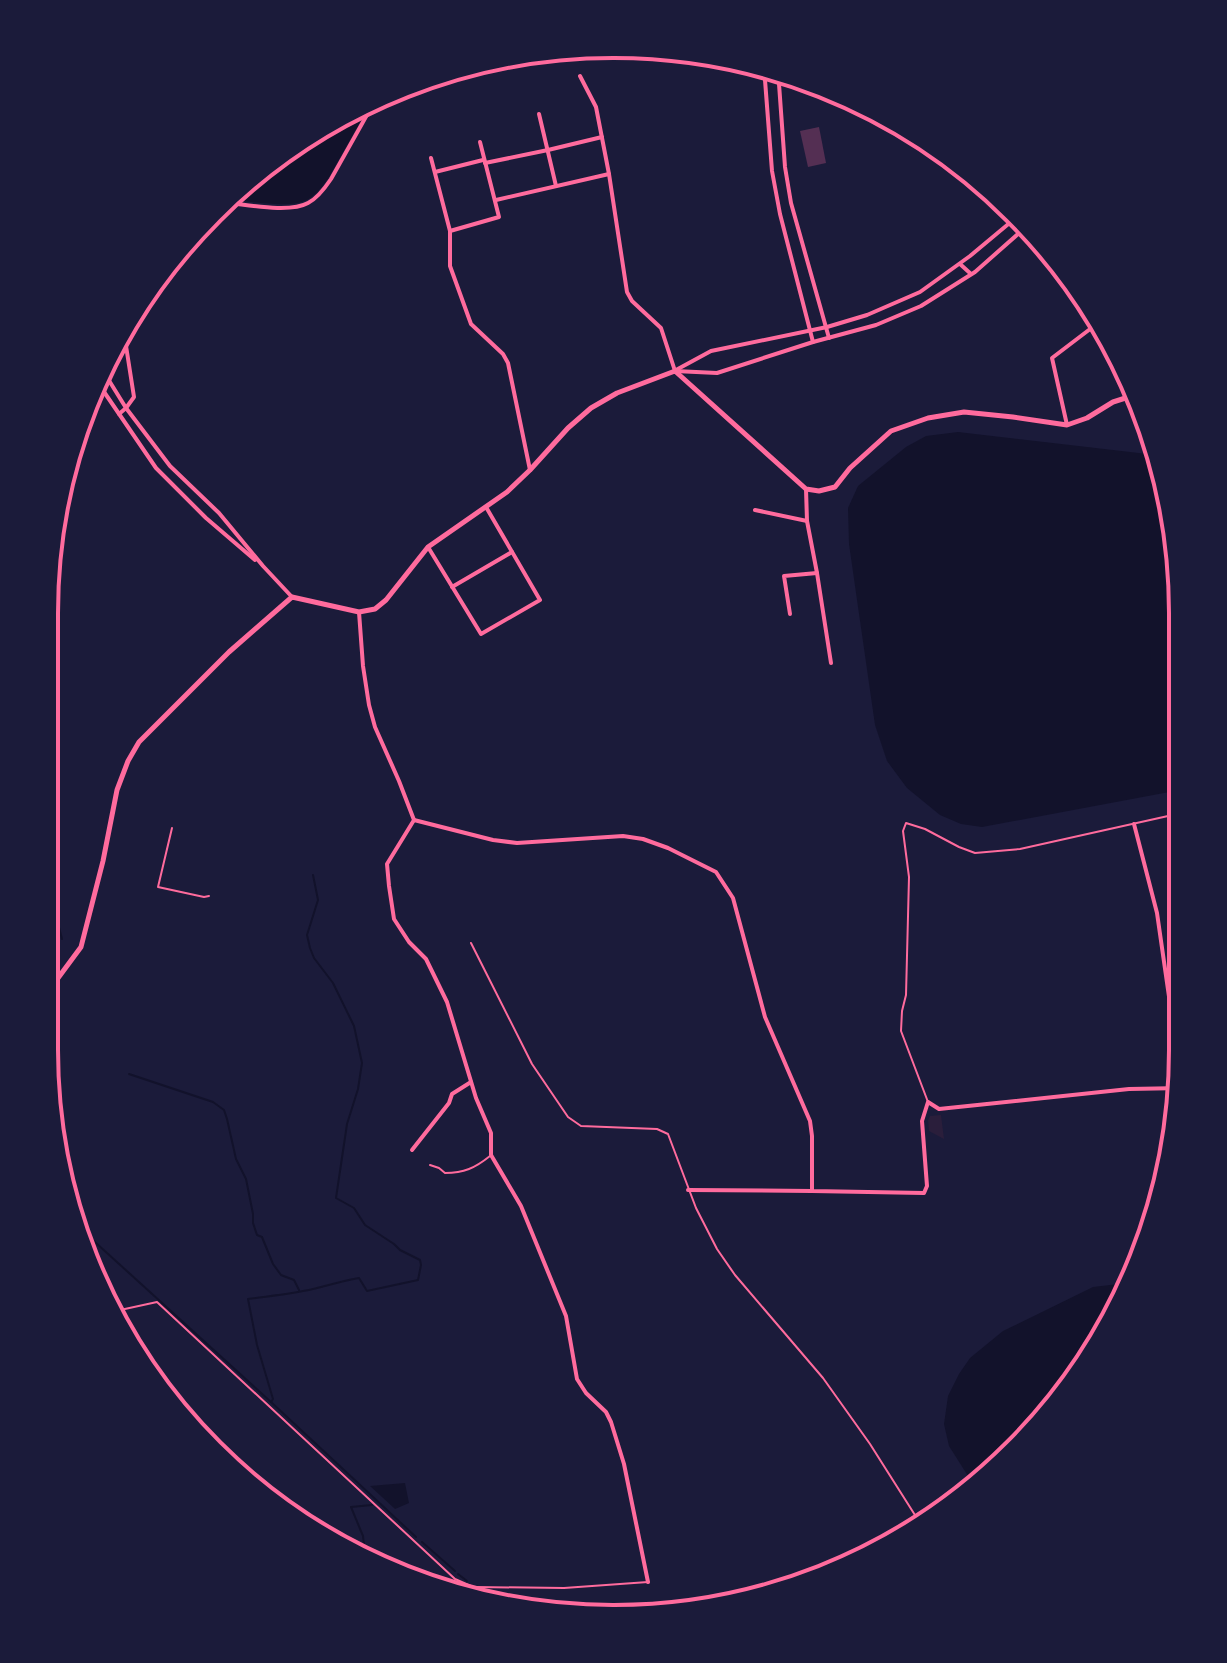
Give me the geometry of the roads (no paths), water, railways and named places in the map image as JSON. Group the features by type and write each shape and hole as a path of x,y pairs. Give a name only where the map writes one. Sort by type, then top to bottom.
{"street":[{"path":"580,76 596,107 627,292 632,301 661,328 675,371 806,489 819,491 835,487 850,468 891,431 928,418 964,412 1067,425 1126,398"},
{"path":"813,342 772,171 765,82 778,83 785,170 791,203 829,338"},
{"path":"539,114 556,186"},
{"path":"239,204 281,207 309,203 331,179 366,116"},
{"path":"435,172 602,137"},
{"path":"450,231 499,217 480,142"},
{"path":"431,158 450,231 450,266 471,324 503,354 508,363 530,470"},
{"path":"772,171 785,170"},
{"path":"496,200 609,174"},
{"path":"109,381 170,466 219,513 292,597 359,612 375,609 386,600 428,547 507,492 591,408 617,393 675,371 711,351 827,327 867,315 920,292 1009,224"},
{"path":"675,371 717,373 876,325 921,306 971,274 1018,234"},
{"path":"960,264 971,274"},
{"path":"1067,425 1052,358 1090,329"},
{"path":"119,414 134,397 126,347"},
{"path":"104,392 156,468 206,518 263,566"},
{"path":"806,489 807,521 831,663"},
{"path":"428,547 481,634 540,600 486,507"},
{"path":"755,510 807,521"},
{"path":"452,587 512,552"},
{"path":"790,614 784,576 817,573"},
{"path":"58,978 81,947 117,790 139,742 229,652 292,597"},
{"path":"359,612 369,705 375,727 414,820"},
{"path":"414,820 387,864 394,919 409,942 426,959 447,1002 471,1082 491,1133 491,1155 521,1206 566,1316 577,1379 611,1422 624,1464 648,1582"},
{"path":"414,820 517,843 623,836 643,839 716,872 733,898 765,1017 810,1121 812,1191"},
{"path":"1134,824 1157,913 1169,997"},
{"path":"412,1150 449,1103 452,1094 471,1082"},
{"path":"688,1190 924,1193 927,1186 922,1121 928,1102 939,1109 1168,1088"}],"lane":[{"path":"928,1102 901,1031 906,995 909,877 903,831 906,823 975,853 1020,849 1169,816"},
{"path":"172,828 158,887 209,896"},
{"path":"471,943 532,1064 568,1117 581,1126 657,1129 668,1134 688,1190 717,1249 735,1275 832,1390 915,1515"},
{"path":"430,1165 445,1173 456,1173 476,1167 491,1155"},
{"path":"123,1309 157,1302 455,1579 472,1586"},
{"path":"474,1587 564,1588 648,1582"}],"waterway":[{"path":"91,1238 271,1402 273,1399 257,1345 248,1299 305,1291 359,1278 367,1291 418,1280 420,1260 365,1225 354,1208 336,1198 347,1124 362,1063 354,1026 333,983 310,948 307,935 318,900 313,875"},
{"path":"58,923 62,939"},
{"path":"129,1074 213,1102 224,1110 236,1159 246,1179 257,1235 262,1237 281,1275 294,1280 299,1290"},
{"path":"271,1402 416,1537"},
{"path":"364,1546 351,1507 372,1505"},
{"path":"422,1542 455,1571"},
{"path":"458,1574 467,1581"}]}
